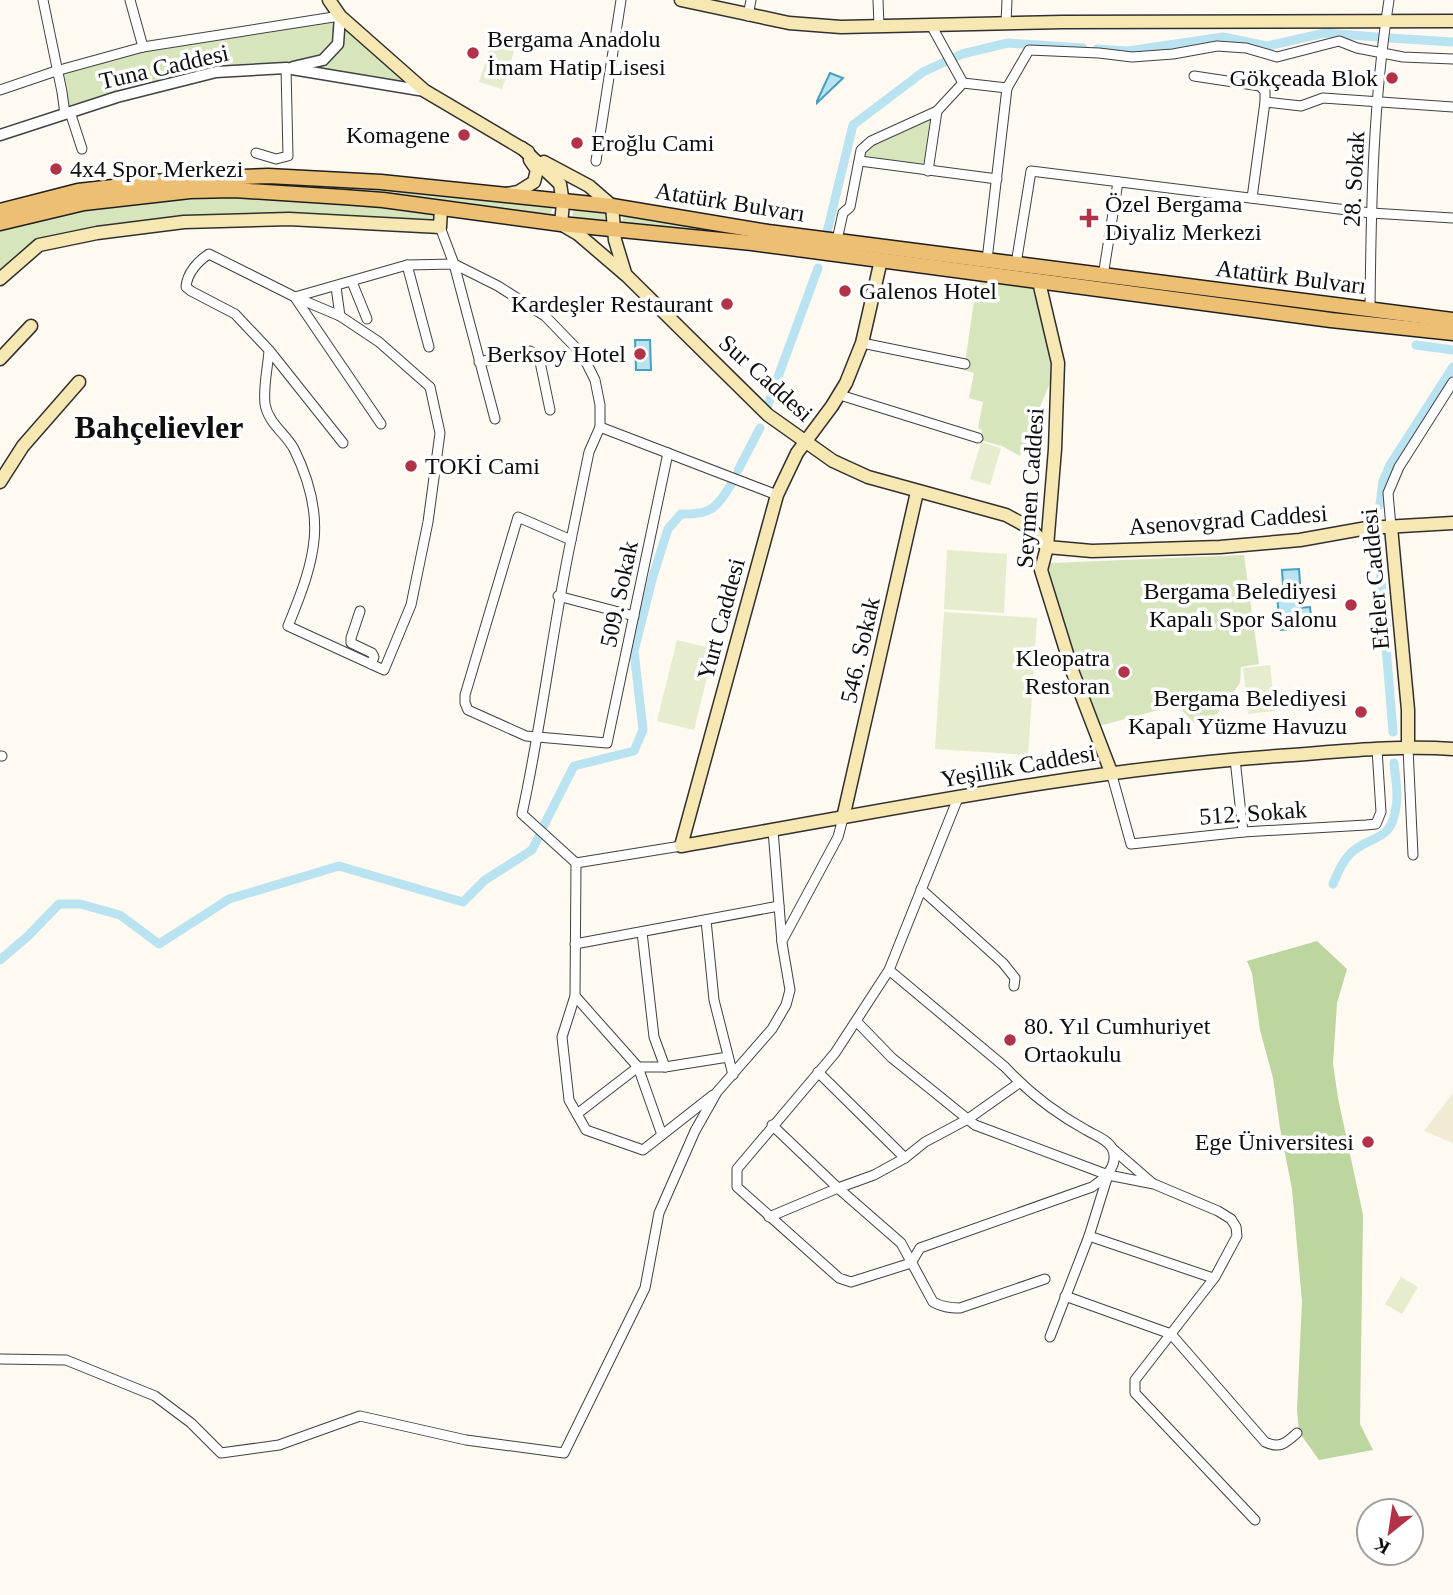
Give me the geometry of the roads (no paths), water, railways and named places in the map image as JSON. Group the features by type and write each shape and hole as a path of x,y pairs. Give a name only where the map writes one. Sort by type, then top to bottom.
{"main road":[{"name":"Tuna Caddesi","path":"329,0 340,16 425,91 589,186 611,206"},
{"path":"681,0 789,23 841,27 1006,23 1453,21"},
{"name":"Tuna Caddesi","path":"522,148 560,184 564,202"},
{"path":"497,195 519,192 534,183 537,170 522,148"},
{"name":"Atatürk Bulvarı","path":"0,211 78,191 183,179 243,177 381,181 611,206 768,232 1453,320"},
{"name":"Atatürk Bulvarı","path":"0,223 84,203 190,191 234,190 343,197 561,224 752,243 1331,320 1453,333"},
{"path":"561,224 564,202"},
{"path":"611,206 613,229"},
{"path":"0,279 39,245 97,233 184,222 289,219 440,227 441,208"},
{"name":"Sur Caddesi","path":"561,224 578,234 627,276 768,415 833,461 868,477 1006,515 1030,528 1047,547"},
{"name":"Sur Caddesi","path":"613,229 627,276"},
{"name":"Yurt Caddesi","path":"681,846 777,495 797,453 840,395 862,343 881,260"},
{"name":"Seymen Caddesi","path":"1039,282 1058,363 1047,547 1041,570 1073,673 1111,772"},
{"path":"0,359 31,326"},
{"path":"0,482 23,446 79,382"},
{"name":"546. Sokak","path":"843,818 917,492"},
{"name":"Asenovgrad Caddesi","path":"1047,547 1092,551 1220,547 1300,540 1367,528 1453,523"},
{"name":"Efeler Caddesi","path":"1391,527 1410,738 1408,748"},
{"name":"Yeşillik Caddesi","path":"843,818 1111,772 1235,759 1377,749 1453,749"},
{"path":"681,846 843,818"}],"street":[{"path":"43,0 67,113 82,149"},
{"path":"130,0 143,47"},
{"path":"596,161 621,0"},
{"path":"748,16 751,0"},
{"path":"878,0 879,26"},
{"path":"1006,23 1007,0"},
{"name":"28. Sokak","path":"1370,309 1371,213 1377,102 1389,0"},
{"path":"0,90 143,47 340,16 338,44 323,60 286,68 288,156 276,159 256,153"},
{"path":"931,25 963,83"},
{"path":"987,260 1007,88 1029,50 1132,57 1173,54 1217,46 1246,48 1278,57 1339,41 1357,48 1404,57 1453,59"},
{"name":"Tuna Caddesi","path":"0,135 67,113 216,72 286,68 425,91"},
{"path":"1194,76 1260,86 1265,91 1252,198"},
{"path":"963,83 1007,88"},
{"path":"837,240 843,213 850,207 861,150 871,141 937,111 963,83"},
{"path":"1265,102 1301,106 1323,98 1453,107"},
{"path":"928,171 937,111"},
{"path":"860,161 997,179"},
{"path":"1016,264 1031,171 1371,213 1453,219"},
{"path":"1103,276 1118,182"},
{"path":"440,227 454,264 495,419"},
{"path":"269,350 265,405 273,422 293,447 315,503 314,552 288,626 384,670 411,605 428,522 439,433 430,387 379,342 340,316 209,254 198,261 186,281 186,287 235,314 269,350 343,443"},
{"path":"295,297 407,265 454,264 524,301 545,317 578,350 595,380 600,405 600,427 589,452 558,596 539,738 522,814 576,863 575,996 562,1037 569,1100 586,1130 643,1150 717,1092 772,1029 786,1005 790,990 782,943 773,830"},
{"path":"407,265 429,347"},
{"path":"352,282 367,319"},
{"path":"335,287 340,316"},
{"path":"295,297 381,424"},
{"path":"862,343 965,364"},
{"path":"479,362 530,351 540,357 550,410"},
{"name":"Efeler Caddesi","path":"1391,527 1388,493 1399,467 1453,382"},
{"path":"840,395 978,438"},
{"path":"600,427 777,495"},
{"name":"509. Sokak","path":"539,738 607,743 668,453"},
{"path":"539,738 512,731 468,710 465,695 518,517 571,540"},
{"path":"558,596 634,616"},
{"path":"360,611 351,643 372,653 374,657 371,664"},
{"path":"1408,748 1413,855"},
{"name":"512. Sokak","path":"1111,772 1130,844 1243,832 1376,824 1381,812 1377,749"},
{"path":"1235,759 1243,832"},
{"path":"958,798 889,970 835,1053 737,1169 737,1187 839,1278 851,1282 911,1263 920,1248 1092,1187 1108,1175"},
{"path":"782,943 838,837 843,818"},
{"path":"576,863 681,846"},
{"path":"921,889 1003,964 1015,978 1014,986"},
{"path":"575,944 779,906"},
{"path":"706,920 714,1000 733,1075"},
{"path":"642,932 654,1037 665,1066"},
{"path":"889,970 1005,1067 1056,1114 1107,1142 1154,1184"},
{"path":"575,996 638,1067 662,1135"},
{"path":"857,1022 892,1058 975,1125 1108,1175 1154,1184 1231,1219 1237,1236 1213,1278 1135,1380 1135,1393 1255,1520"},
{"path":"577,1114 638,1067 728,1057"},
{"path":"818,1072 905,1158"},
{"path":"769,1217 874,1175 905,1158 925,1142 968,1119 1020,1083"},
{"path":"0,1359 66,1360 155,1396 191,1423 220,1452 279,1445 360,1416 466,1440 564,1453 645,1288 659,1213 695,1131 717,1092"},
{"path":"772,1125 901,1243 933,1302 949,1308 960,1308 1045,1279"},
{"path":"1050,1337 1088,1236 1114,1150"},
{"path":"1088,1236 1213,1278"},
{"path":"1065,1296 1171,1334 1265,1442 1274,1446 1285,1445 1297,1433"}],"water":[{"path":"830,73 843,78 817,103 817,101"},
{"path":"635,340 650,340 651,370 636,370"},
{"path":"1299,569 1300,583 1283,585 1282,570"},
{"path":"1297,596 1298,608 1310,607 1312,627 1281,630 1277,598"}],"waterway":[{"path":"1097,49 1128,51 1223,37 1267,46 1325,33 1377,37"},
{"path":"1390,38 1453,42"},
{"path":"827,232 853,125 923,72 962,54 1008,43 1083,48"},
{"path":"767,407 818,268"},
{"path":"1416,345 1453,350"},
{"path":"1380,505 1383,481 1390,465 1453,367"},
{"path":"738,470 760,428"},
{"path":"544,825 574,766 634,751 643,730 634,651 668,529 681,514 700,513 712,508 722,499 732,483"},
{"path":"1378,539 1383,611"},
{"path":"1384,622 1393,732"},
{"path":"1333,884 1349,855 1386,832 1390,826 1397,802 1394,763"},
{"path":"0,960 59,904 80,904 120,915 159,944 229,899 339,866 463,902 485,880 532,850 538,838"}],"place":[{"name":"Bergama Anadolu İmam Hatip Lisesi","path":"473,53"},
{"name":"Gökçeada Blok","path":"1392,78"},
{"name":"Komagene","path":"464,135"},
{"name":"Eroğlu Cami","path":"577,143"},
{"name":"4x4 Spor Merkezi","path":"56,169"},
{"name":"Özel Bergama Diyaliz Merkezi","path":"1089,218"},
{"name":"Galenos Hotel","path":"845,291"},
{"name":"Kardeşler Restaurant","path":"727,304"},
{"name":"Berksoy Hotel","path":"640,354"},
{"name":"TOKİ Cami","path":"411,466"},
{"name":"Bergama Belediyesi Kapalı Spor Salonu","path":"1351,605"},
{"name":"Kleopatra Restoran","path":"1124,672"},
{"name":"Bergama Belediyesi Kapalı Yüzme Havuzu","path":"1361,712"},
{"name":"80. Yıl Cumhuriyet Ortaokulu","path":"1010,1040"},
{"name":"Ege Üniversitesi","path":"1368,1142"}],"district":[{"name":"Bahçelievler","path":"159,427"}]}
